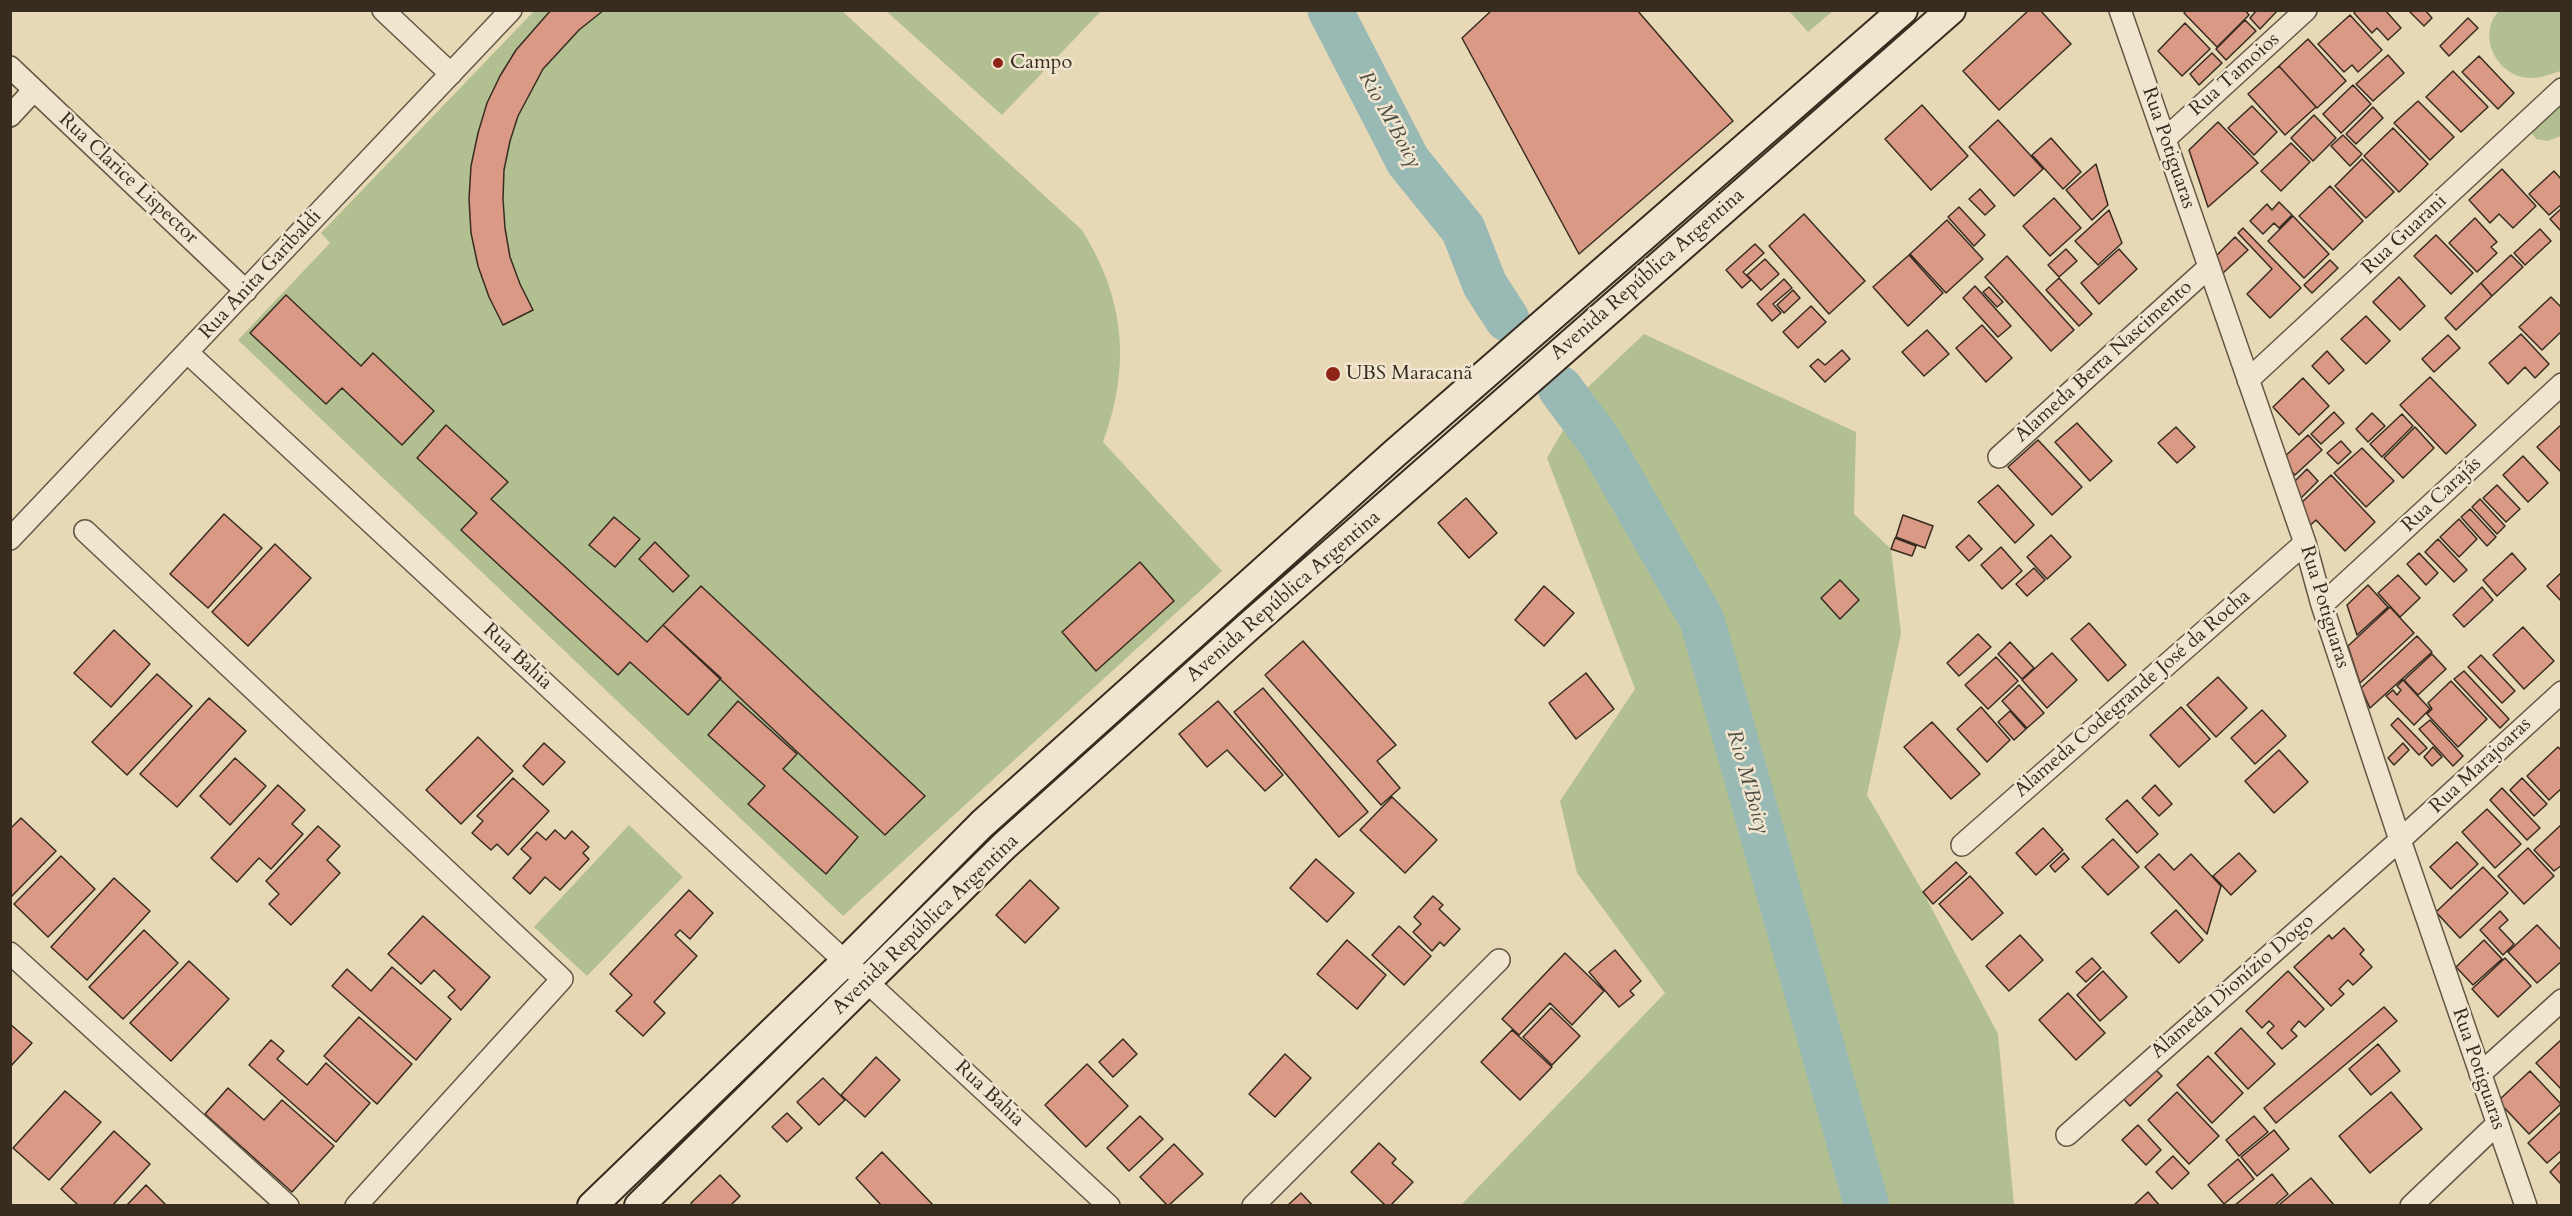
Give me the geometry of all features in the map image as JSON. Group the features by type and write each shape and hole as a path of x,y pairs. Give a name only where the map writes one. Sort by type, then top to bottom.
{"main road":[{"name":"Avenida República Argentina","path":"592,1206 846,961 991,816 1394,454 1903,10"},
{"name":"Avenida República Argentina","path":"639,1206 1004,846 1239,635 1951,10"}],"street":[{"path":"383,10 451,74"},
{"name":"Rua Anita Garibaldi","path":"10,539 511,10"},
{"name":"Rua Potiguaras","path":"2120,10 2305,543 2322,605 2400,840 2496,1125 2526,1206"},
{"name":"Rua Tamoios","path":"2165,139 2306,10"},
{"name":"Rua Clarice Lispector","path":"10,67 246,291"},
{"name":"Rua Guarani","path":"2248,380 2562,89"},
{"path":"10,116 34,90"},
{"name":"Alameda Berta Nascimento","path":"1999,457 2209,267"},
{"name":"Rua Bahia","path":"188,353 1109,1206"},
{"name":"Rua Carajás","path":"2322,605 2562,384"},
{"path":"86,531 562,979 356,1206"},
{"name":"Alameda Codegrande José da Rocha","path":"1962,845 2305,543"},
{"name":"Rua Marajoaras","path":"2400,840 2562,692"},
{"name":"Alameda Dionízio Dogo","path":"2067,1135 2400,840"},
{"path":"10,953 288,1206"},
{"path":"1252,1206 1499,960"},
{"path":"2480,1074 2562,1000"},
{"path":"2411,1206 2496,1125"}],"green space":[{"path":"534,11 842,11 1082,230 1107,282 1115,307 1119,333 1118,387 1103,442 1222,571 843,916 238,340 330,243 321,233"},
{"name":"Campo","path":"886,11 1101,11 1002,115"},
{"path":"1789,11 1833,11 1808,32"},
{"path":"2499,11 2561,11 2561,71 2536,78 2521,77 2510,72 2501,64 2494,55 2489,32 2492,21"},
{"path":"2561,101 2561,136 2547,141 2536,139 2529,130"},
{"path":"1644,334 1856,432 1854,514 1891,549 1901,633 1867,795 1923,892 1998,1034 2014,1205 1460,1206 1665,993 1577,873 1560,801 1635,689 1547,458 1588,387"},
{"path":"629,825 683,877 587,976 534,927"}],"building":[{"path":"551,10 604,10 579,30 543,69 518,116 504,170 505,228 510,257 533,310 503,325 489,297 478,266 471,233 469,199 471,166 487,103 500,76 516,50"},
{"path":"1492,10 1637,10 1733,121 1579,254 1462,38"},
{"path":"2029,10 2040,10 2071,44 1999,110 1963,71"},
{"path":"2187,10 2245,10 2249,15 2217,47 2184,13"},
{"path":"2257,10 2278,10 2260,29 2250,18"},
{"path":"2357,10 2385,10 2401,28 2388,40 2377,28 2372,33 2354,13"},
{"path":"2408,10 2425,10 2432,18 2424,26"},
{"path":"2350,15 2382,50 2358,72 2352,65 2344,72 2318,44"},
{"path":"2468,18 2478,28 2449,56 2440,46"},
{"path":"2245,20 2256,31 2226,60 2216,49"},
{"path":"2185,23 2210,49 2182,76 2158,51"},
{"path":"2308,39 2346,81 2317,108 2279,66"},
{"path":"2212,53 2222,63 2199,85 2190,74"},
{"path":"2388,55 2404,73 2373,101 2356,84"},
{"path":"2479,56 2514,93 2498,109 2462,72"},
{"path":"2279,66 2316,107 2285,135 2248,94"},
{"path":"2453,71 2488,107 2461,132 2426,97"},
{"path":"2353,85 2371,104 2341,133 2323,114"},
{"path":"2418,101 2454,137 2430,160 2394,123"},
{"path":"1922,105 1968,156 1931,190 1885,139"},
{"path":"2252,106 2277,132 2254,155 2228,128"},
{"path":"2373,107 2383,118 2356,144 2346,134"},
{"path":"2314,115 2336,138 2313,161 2291,138"},
{"path":"1998,120 2043,169 2014,196 1969,147"},
{"path":"2218,122 2258,163 2208,207 2189,150"},
{"path":"2393,128 2428,164 2399,192 2364,156"},
{"path":"2343,135 2362,154 2350,166 2331,146"},
{"path":"2051,138 2081,172 2063,189 2032,155"},
{"path":"2291,143 2310,162 2281,191 2261,171"},
{"path":"2362,159 2394,192 2366,218 2335,186"},
{"path":"2096,164 2108,205 2092,220 2066,190"},
{"path":"2502,169 2536,206 2513,228 2499,214 2490,223 2469,200"},
{"path":"2554,171 2562,180 2562,204 2549,215 2529,194"},
{"path":"2330,186 2363,221 2333,250 2299,216"},
{"path":"1980,189 1995,206 1985,215 1969,199"},
{"path":"2054,198 2081,228 2050,256 2023,226"},
{"path":"2279,202 2292,215 2279,228 2274,223 2263,234 2250,221 2267,204 2272,210"},
{"path":"1959,207 1985,235 1974,246 1948,217"},
{"path":"2562,208 2562,230 2561,231 2550,219"},
{"path":"2109,210 2122,243 2098,265 2075,241"},
{"path":"1804,214 1865,281 1829,314 1769,246"},
{"path":"2293,216 2329,254 2304,278 2268,241"},
{"path":"2475,218 2497,242 2491,247 2497,253 2477,272 2449,243"},
{"path":"1947,220 1983,259 1946,293 1910,254"},
{"path":"2243,228 2301,288 2270,318 2247,294 2272,269 2238,233"},
{"path":"2540,229 2551,241 2525,265 2514,253"},
{"path":"2436,235 2473,273 2451,294 2414,256"},
{"path":"2235,237 2248,250 2223,273 2211,261"},
{"path":"1755,244 1764,253 1743,272 1751,280 1742,288 1726,270"},
{"path":"2066,249 2077,261 2059,277 2048,265"},
{"path":"2119,249 2137,269 2099,304 2081,283"},
{"path":"1909,255 1943,293 1908,326 1873,287"},
{"path":"2511,255 2523,267 2492,296 2481,283"},
{"path":"2007,256 2074,330 2051,351 1985,277"},
{"path":"1765,259 1779,274 1761,290 1747,275"},
{"path":"2330,260 2338,268 2312,293 2304,285"},
{"path":"2399,277 2425,306 2400,330 2373,302"},
{"path":"2059,278 2092,314 2079,326 2046,290"},
{"path":"1784,279 1792,288 1773,304 1781,313 1772,321 1757,304"},
{"path":"2481,283 2492,296 2456,330 2445,318"},
{"path":"1975,286 2011,326 1998,337 1963,298"},
{"path":"1989,287 2003,302 1997,307 1983,292"},
{"path":"1793,290 1800,298 1784,313 1777,305"},
{"path":"286,295 361,366 373,353 434,411 402,445 342,388 326,404 250,333"},
{"path":"2551,297 2562,308 2562,331 2542,350 2519,327"},
{"path":"1811,306 1826,322 1798,348 1783,332"},
{"path":"2366,316 2390,341 2366,364 2341,339"},
{"path":"1982,325 2012,358 1986,382 1956,348"},
{"path":"1927,330 1949,354 1924,376 1902,352"},
{"path":"2521,334 2549,364 2535,378 2525,367 2508,384 2489,363"},
{"path":"2448,335 2460,348 2434,372 2422,359"},
{"path":"1842,350 1850,359 1825,382 1810,366 1818,359 1825,365"},
{"path":"2327,351 2344,370 2329,384 2312,366"},
{"path":"2430,377 2476,425 2446,454 2400,405"},
{"path":"2303,378 2329,406 2299,435 2273,407"},
{"path":"2334,412 2344,423 2321,444 2311,434"},
{"path":"2372,413 2385,426 2368,442 2356,429"},
{"path":"2402,414 2413,426 2382,457 2370,444"},
{"path":"2077,423 2112,461 2090,481 2055,442"},
{"path":"2562,424 2562,473 2537,447"},
{"path":"446,425 508,482 491,499 647,642 663,625 721,678 688,715 630,662 618,675 461,530 477,513 417,458"},
{"path":"2176,427 2195,447 2177,463 2158,443"},
{"path":"2415,427 2434,448 2403,478 2384,458"},
{"path":"2308,435 2322,450 2295,475 2281,460"},
{"path":"2038,440 2082,487 2052,515 2008,467"},
{"path":"2341,441 2351,452 2338,464 2327,453"},
{"path":"2362,448 2394,481 2366,507 2334,473"},
{"path":"2523,456 2548,483 2528,502 2503,475"},
{"path":"2307,469 2318,481 2299,500 2294,482"},
{"path":"2331,475 2375,522 2345,551 2316,520 2307,528 2300,504"},
{"path":"1998,485 2034,525 2015,543 1978,502"},
{"path":"2497,485 2520,509 2506,522 2483,498"},
{"path":"1466,498 1497,533 1469,558 1438,523"},
{"path":"2480,499 2505,526 2497,534 2472,507"},
{"path":"2470,509 2496,537 2487,546 2461,517"},
{"path":"224,514 262,548 208,608 170,574"},
{"path":"1903,515 1933,526 1925,548 1896,537"},
{"path":"614,517 640,539 615,567 589,545"},
{"path":"2459,519 2477,539 2459,557 2440,537"},
{"path":"1969,535 1982,549 1969,561 1956,547"},
{"path":"2051,535 2071,557 2047,579 2027,557"},
{"path":"1895,538 1916,546 1912,556 1891,549"},
{"path":"2438,539 2467,570 2454,582 2425,552"},
{"path":"655,542 689,576 673,592 639,559"},
{"path":"275,544 311,578 248,646 212,612"},
{"path":"2001,547 2022,571 2002,589 1981,565"},
{"path":"2419,553 2438,573 2426,585 2407,564"},
{"path":"2512,553 2526,569 2497,596 2483,580"},
{"path":"1140,562 1174,601 1096,671 1062,632"},
{"path":"2034,568 2045,580 2027,596 2016,584"},
{"path":"2562,572 2562,602 2547,586"},
{"path":"2398,575 2420,598 2400,617 2378,593"},
{"path":"1840,580 1859,600 1840,619 1821,598"},
{"path":"2368,585 2388,607 2357,635 2347,605"},
{"path":"701,586 925,796 885,835 663,625"},
{"path":"1544,586 1574,613 1544,646 1515,620"},
{"path":"2482,587 2493,600 2464,627 2453,615"},
{"path":"2390,607 2414,633 2360,683 2348,646"},
{"path":"2089,623 2126,665 2108,681 2071,639"},
{"path":"2523,627 2554,661 2524,689 2493,655"},
{"path":"114,630 150,664 111,707 74,673"},
{"path":"1978,634 1991,647 1959,676 1947,663"},
{"path":"2417,636 2432,652 2370,708 2361,688"},
{"path":"1303,641 1396,745 1377,761 1400,788 1381,805 1265,675"},
{"path":"2010,642 2034,668 2022,679 1998,654"},
{"path":"2052,653 2077,680 2047,708 2022,680"},
{"path":"2432,654 2446,669 2418,695 2404,680"},
{"path":"2481,655 2515,691 2502,703 2468,667"},
{"path":"1996,657 2018,681 1988,709 1965,685"},
{"path":"2464,671 2509,719 2500,728 2454,679"},
{"path":"1586,673 1614,709 1576,739 1549,703"},
{"path":"157,674 192,706 127,775 92,742"},
{"path":"2218,677 2247,708 2216,737 2187,705"},
{"path":"2403,680 2430,709 2414,725 2386,696 2393,690 2397,695 2401,690 2397,686"},
{"path":"2451,681 2487,719 2458,747 2427,714 2432,709 2428,703"},
{"path":"2019,685 2044,713 2027,728 2002,701"},
{"path":"1263,688 1368,812 1339,837 1234,712"},
{"path":"209,698 246,731 177,807 140,774"},
{"path":"738,701 797,754 783,769 858,837 826,874 748,804 765,786 708,735"},
{"path":"1218,701 1283,775 1265,791 1227,750 1207,767 1179,734"},
{"path":"1981,707 2010,740 1987,762 1957,729"},
{"path":"2181,707 2210,739 2179,767 2150,735"},
{"path":"2262,710 2286,736 2255,764 2231,738"},
{"path":"2010,711 2026,729 2014,740 1998,722"},
{"path":"2398,718 2427,748 2419,755 2391,725"},
{"path":"2430,720 2463,756 2453,766 2419,729"},
{"path":"1932,722 1980,774 1951,799 1904,747"},
{"path":"478,737 513,771 461,824 426,790"},
{"path":"544,743 565,762 543,785 523,766"},
{"path":"2403,743 2409,750 2394,765 2388,758"},
{"path":"2433,747 2442,757 2432,766 2424,757"},
{"path":"2558,747 2562,751 2562,788 2549,800 2527,776"},
{"path":"2279,750 2308,782 2274,813 2245,781"},
{"path":"235,758 266,786 230,825 200,796"},
{"path":"513,778 549,811 508,855 497,844 491,850 472,833 483,821 477,816"},
{"path":"2522,778 2547,804 2534,816 2510,790"},
{"path":"278,785 305,810 292,824 303,834 271,869 259,858 237,882 211,858"},
{"path":"2155,785 2172,804 2159,816 2142,798"},
{"path":"2502,788 2540,828 2527,840 2490,800"},
{"path":"1392,797 1437,840 1405,873 1360,830"},
{"path":"2127,800 2158,834 2137,853 2106,819"},
{"path":"2487,809 2521,844 2495,868 2462,832"},
{"path":"21,818 56,851 10,898 10,829"},
{"path":"2562,824 2562,865 2554,871 2534,850"},
{"path":"318,826 340,846 327,860 340,873 291,925 269,904 279,894 266,881"},
{"path":"2043,828 2063,850 2036,875 2016,853"},
{"path":"555,830 565,839 572,831 589,847 583,853 589,859 560,890 545,877 530,894 513,878 531,858 521,849 537,832 546,840"},
{"path":"2113,839 2139,867 2108,895 2082,867"},
{"path":"2457,842 2478,864 2451,889 2430,867"},
{"path":"2528,848 2554,876 2524,904 2498,876"},
{"path":"2064,853 2069,859 2055,872 2050,866"},
{"path":"2239,853 2256,871 2231,895 2213,876"},
{"path":"2159,854 2174,870 2191,854 2221,886 2207,934 2145,867"},
{"path":"61,856 95,889 48,937 14,904"},
{"path":"1316,859 1354,893 1327,922 1290,888"},
{"path":"1956,862 1967,873 1933,904 1923,892"},
{"path":"2483,867 2508,893 2460,938 2436,912"},
{"path":"1970,876 2003,913 1972,940 1939,904"},
{"path":"114,878 150,911 87,980 51,947"},
{"path":"1030,880 1059,908 1025,943 996,915"},
{"path":"689,890 713,913 690,939 680,930 675,935 697,956 654,1002 665,1013 643,1036 616,1011 632,995 610,974"},
{"path":"1433,896 1443,905 1439,909 1460,929 1444,946 1440,942 1432,951 1413,932 1421,924 1414,917"},
{"path":"2176,910 2203,940 2179,963 2151,933"},
{"path":"2500,911 2508,920 2499,928 2514,944 2503,955 2480,930"},
{"path":"423,916 490,977 461,1010 448,997 455,990 434,970 421,984 388,954"},
{"path":"2537,925 2562,951 2562,961 2537,983 2508,952"},
{"path":"1399,926 1431,956 1404,985 1372,955"},
{"path":"2344,928 2364,950 2360,954 2372,967 2353,985 2348,980 2339,989 2344,994 2331,1006 2294,967 2329,935 2332,939"},
{"path":"144,930 178,963 123,1019 89,987"},
{"path":"2020,935 2043,960 2009,991 1986,966"},
{"path":"1347,940 1386,975 1357,1009 1317,974"},
{"path":"2484,940 2502,959 2473,985 2456,967"},
{"path":"1615,950 1641,981 1630,991 1634,995 1619,1007 1589,972"},
{"path":"1565,953 1604,991 1572,1025 1550,1003 1519,1035 1502,1019"},
{"path":"2092,958 2101,968 2086,982 2076,972"},
{"path":"2505,958 2531,986 2498,1017 2472,989"},
{"path":"189,961 229,999 171,1061 130,1023"},
{"path":"392,967 451,1019 416,1060 332,986 347,969 371,991"},
{"path":"2103,971 2127,997 2100,1021 2077,995"},
{"path":"2288,971 2324,1009 2305,1027 2299,1021 2291,1030 2297,1036 2282,1049 2267,1033 2274,1026 2269,1021 2262,1028 2246,1011"},
{"path":"2068,993 2105,1033 2076,1060 2039,1020"},
{"path":"2384,1007 2397,1021 2276,1123 2264,1108"},
{"path":"1551,1008 1580,1036 1552,1065 1523,1037"},
{"path":"359,1017 412,1064 377,1104 324,1056"},
{"path":"10,1024 32,1043 10,1067"},
{"path":"2241,1028 2275,1064 2248,1089 2215,1053"},
{"path":"1512,1030 1552,1067 1520,1100 1481,1062"},
{"path":"1123,1039 1137,1054 1113,1077 1099,1062"},
{"path":"2562,1039 2562,1090 2536,1063"},
{"path":"271,1040 284,1051 277,1059 307,1085 326,1063 370,1103 336,1142 249,1065"},
{"path":"2378,1044 2400,1071 2371,1095 2349,1069"},
{"path":"1285,1054 1311,1078 1275,1117 1249,1094"},
{"path":"2208,1056 2243,1093 2212,1123 2177,1085"},
{"path":"876,1057 900,1080 865,1117 841,1095"},
{"path":"1087,1064 1128,1106 1086,1147 1045,1105"},
{"path":"2153,1067 2162,1076 2130,1106 2122,1097"},
{"path":"2530,1071 2561,1104 2529,1134 2498,1101"},
{"path":"823,1078 845,1100 819,1125 797,1102"},
{"path":"228,1088 264,1120 282,1100 334,1146 292,1192 205,1114"},
{"path":"65,1091 101,1122 49,1180 13,1148"},
{"path":"2177,1092 2219,1136 2189,1164 2148,1120"},
{"path":"2391,1092 2422,1129 2370,1173 2339,1136"},
{"path":"2561,1112 2562,1150 2547,1163 2528,1143"},
{"path":"787,1113 802,1128 787,1142 772,1127"},
{"path":"1140,1116 1163,1139 1129,1171 1107,1148"},
{"path":"2254,1116 2268,1132 2239,1156 2226,1140"},
{"path":"2138,1125 2161,1150 2146,1165 2122,1140"},
{"path":"2274,1130 2289,1149 2257,1176 2241,1157"},
{"path":"114,1131 150,1164 112,1206 79,1206 61,1189"},
{"path":"1379,1143 1396,1159 1392,1163 1413,1182 1390,1206 1386,1206 1351,1172"},
{"path":"1174,1144 1203,1174 1168,1206 1140,1177"},
{"path":"882,1152 934,1206 882,1206 856,1178"},
{"path":"2173,1156 2189,1173 2172,1189 2156,1172"},
{"path":"2238,1159 2254,1179 2224,1204 2208,1185"},
{"path":"2561,1161 2562,1182 2560,1183 2550,1172"},
{"path":"2272,1174 2288,1194 2274,1206 2234,1206"},
{"path":"720,1175 740,1196 730,1206 693,1206 691,1203"},
{"path":"2311,1178 2334,1205 2282,1206 2280,1204"},
{"path":"146,1185 167,1206 126,1206"},
{"path":"2148,1192 2160,1206 2133,1206"},
{"path":"1301,1193 1313,1206 1287,1206"}],"waterway":[{"name":"Rio M'Boicy","path":"1330,10 1408,161 1463,229 1485,285 1507,319"},
{"name":"Rio M'Boicy","path":"1560,388 1600,442 1702,620 1867,1206"}],"place":[{"name":"Campo","path":"998,63"},
{"name":"UBS Maracanã","path":"1333,374"}]}
